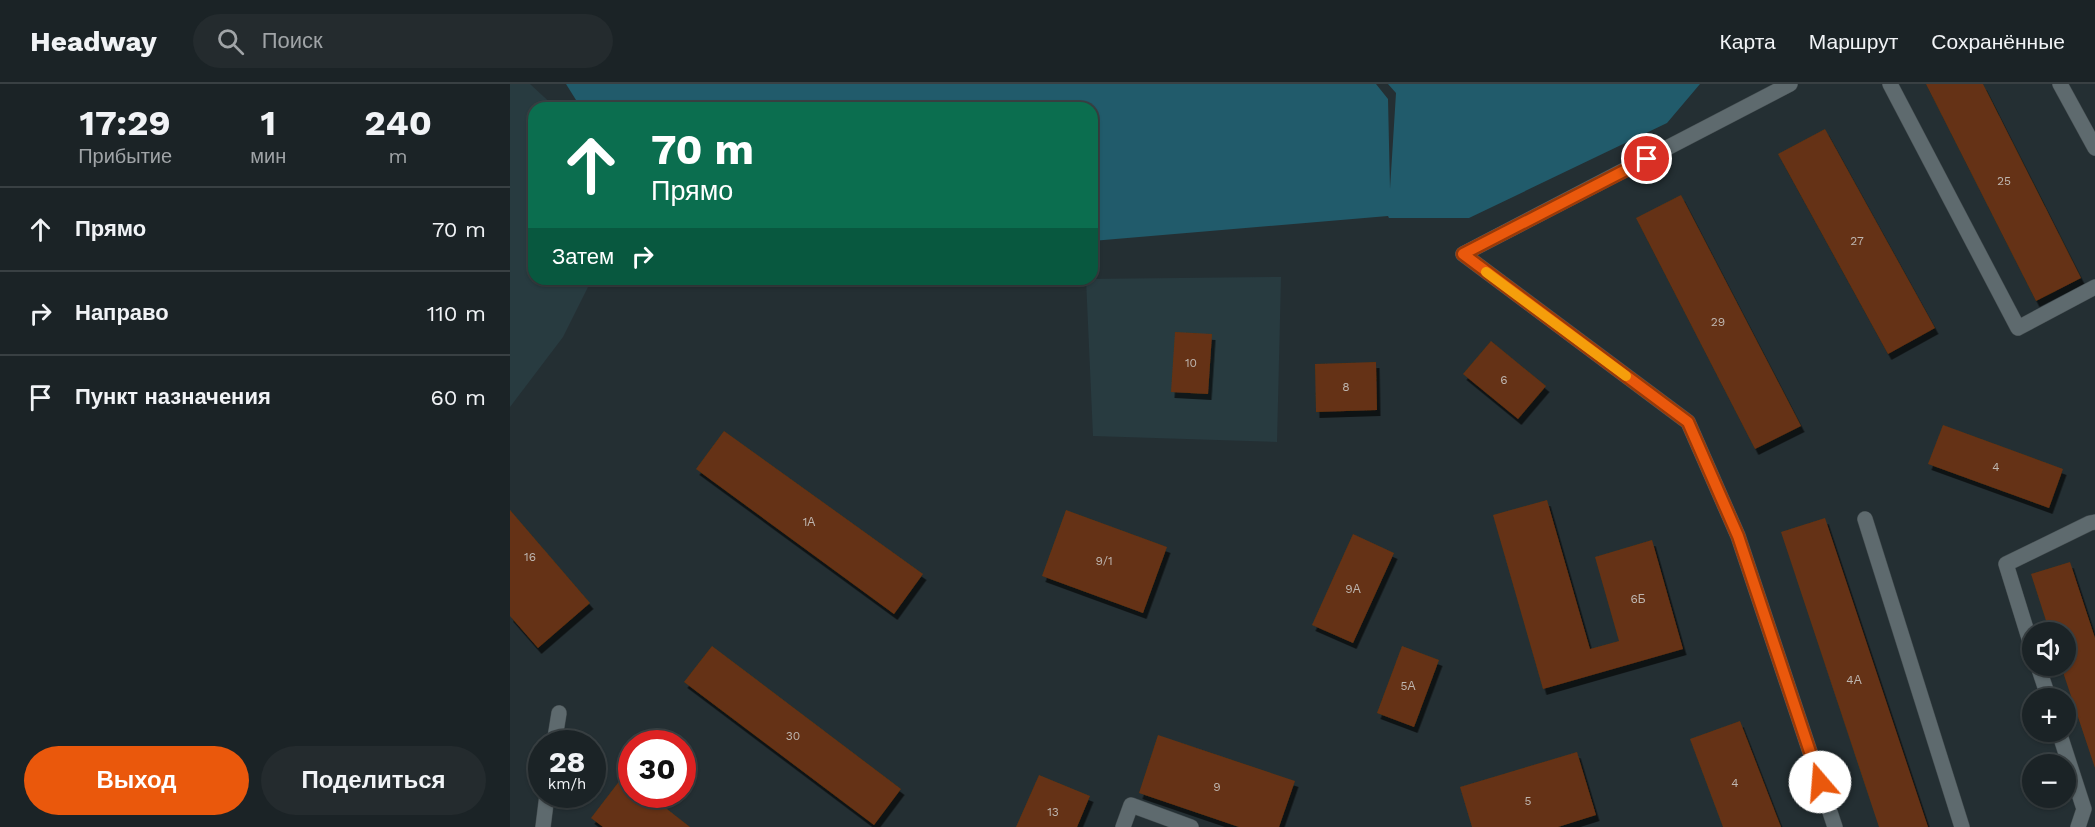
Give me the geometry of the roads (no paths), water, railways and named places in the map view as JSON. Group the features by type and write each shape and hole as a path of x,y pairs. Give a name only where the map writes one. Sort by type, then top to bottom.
{"street":[{"path":"1790,84 1463,254 1688,422 1738,536 1835,827"},
{"path":"1890,84 2018,328 2095,287"},
{"path":"2060,84 2095,148"},
{"path":"1865,519 1962,827"},
{"path":"2024,622 2006,564 2095,522"},
{"path":"556,730 559,713"},
{"path":"2062,742 2084,809 2078,827"},
{"path":"1123,827 1131,805 1191,827"},
{"path":"543,827 545,808"}]}
